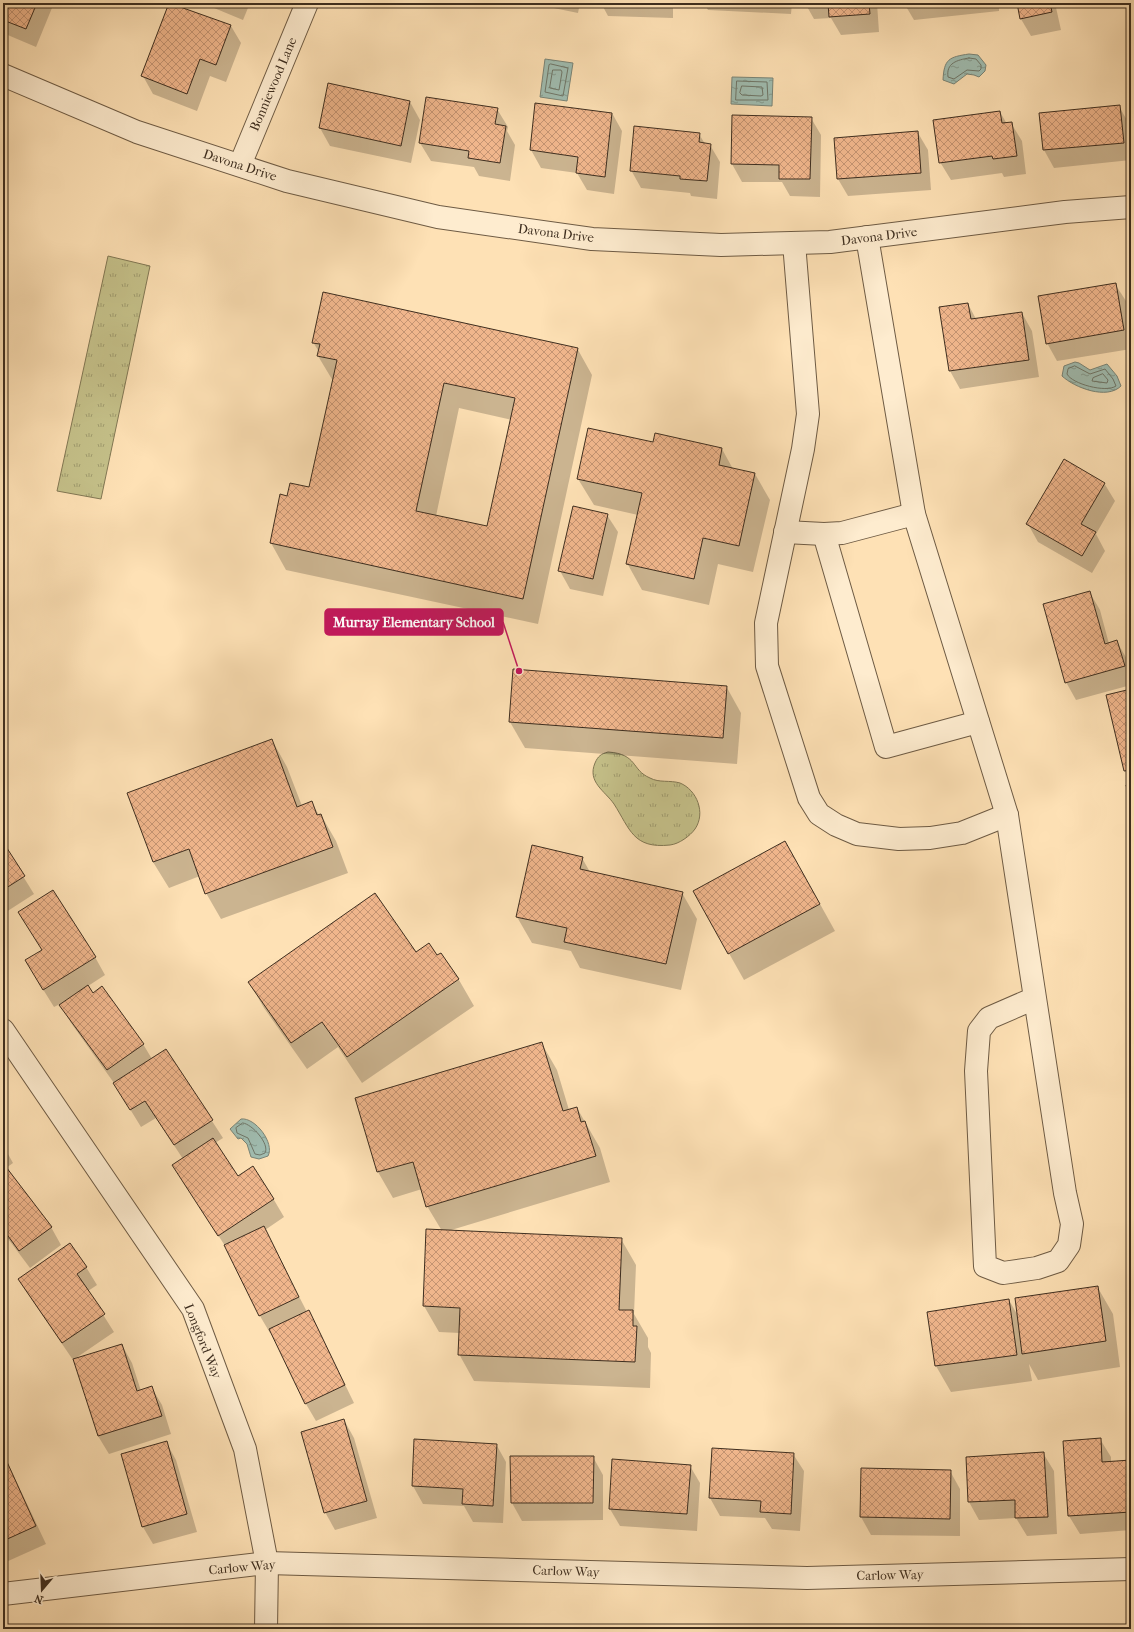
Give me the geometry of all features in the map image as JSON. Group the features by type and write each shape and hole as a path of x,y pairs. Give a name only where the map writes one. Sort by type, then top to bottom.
{"street":[{"name":"Bonniewood Lane","path":"240,165 307,3"},
{"name":"Davona Drive","path":"3,75 137,132 287,181 438,218 592,239 721,245 830,242 1065,212 1131,207"},
{"path":"866,238 914,514 1007,815 1065,1193 1072,1224 1069,1245 1058,1261 1037,1268 1003,1273 985,1266 976,1071 978,1031 989,1018 1035,998"},
{"path":"794,243 808,414 803,449 766,622 767,666 809,798 819,814 836,825 857,834 899,839 930,838 962,833 1007,815"},
{"path":"785,532 824,534 842,533 914,514"},
{"path":"824,534 886,747 978,722"},
{"name":"Longford Way","path":"3,1030 193,1309 245,1449 268,1563 266,1629"},
{"name":"Carlow Way","path":"3,1594 268,1563 807,1578 1131,1569"}],"green space":[{"path":"108,256 150,266 101,499 57,491"},
{"path":"608,752 618,753 625,756 644,775 653,780 680,783 686,786 695,796 700,809 698,823 693,832 681,841 670,845 648,844 634,835 614,804 598,786 593,776 593,770 597,759"}],"water":[{"path":"969,54 978,55 986,65 985,71 979,77 967,74 954,84 943,80 946,63 949,60 957,56"},
{"path":"545,59 573,63 567,101 540,97"},
{"path":"732,77 773,78 772,106 731,104"},
{"path":"1075,362 1090,370 1107,364 1117,376 1121,386 1108,392 1100,392 1091,391 1075,385 1062,376 1064,366"},
{"path":"241,1119 246,1119 258,1126 269,1144 268,1156 259,1159 251,1157 247,1144 241,1138 238,1139 230,1129"}],"building":[{"path":"3,3 37,3 26,29 3,20"},
{"path":"169,3 231,25 216,65 200,59 187,94 141,76"},
{"path":"828,3 869,3 870,14 829,17"},
{"path":"1017,3 1050,3 1052,12 1020,19"},
{"path":"328,83 410,101 401,146 319,128"},
{"path":"426,97 498,108 495,124 506,126 500,163 468,158 469,151 419,143"},
{"path":"535,103 612,113 605,177 576,173 578,157 530,150"},
{"path":"1120,105 1124,143 1043,150 1039,113"},
{"path":"1000,111 1002,123 1012,122 1017,156 993,159 992,156 939,163 933,120"},
{"path":"732,115 812,117 810,179 779,179 779,165 731,164"},
{"path":"634,126 700,133 699,142 711,144 707,181 680,179 680,176 630,171"},
{"path":"918,131 921,173 837,179 834,138"},
{"path":"1116,283 1124,330 1046,344 1038,296"},
{"path":"323,292 578,348 523,599 270,543 280,494 287,496 290,483 309,487 337,360 317,356 320,344 312,343","holes":["444,383 515,398 487,526 416,511"]},
{"path":"968,303 971,319 1022,312 1029,360 949,371 939,307"},
{"path":"588,428 653,442 655,433 722,448 719,465 755,473 739,546 703,538 694,579 626,564 642,493 577,479"},
{"path":"1064,459 1105,483 1081,524 1096,532 1082,556 1026,524"},
{"path":"573,506 608,514 593,579 558,571"},
{"path":"1090,591 1105,644 1117,640 1125,666 1065,683 1043,604"},
{"path":"513,669 727,686 723,738 509,722"},
{"path":"1131,689 1131,770 1124,771 1106,695"},
{"path":"272,739 297,807 312,801 317,815 321,814 333,847 205,894 189,849 153,862 127,793"},
{"path":"1131,783 1131,804 1126,785"},
{"path":"785,841 820,904 728,954 693,891"},
{"path":"3,842 25,876 3,890"},
{"path":"532,845 583,857 580,869 683,892 666,964 564,942 567,928 516,917"},
{"path":"53,890 96,957 43,990 25,960 42,950 18,912"},
{"path":"375,893 416,952 429,943 437,955 441,953 459,979 347,1057 322,1022 291,1043 248,982"},
{"path":"88,985 93,993 102,986 144,1044 107,1070 59,1005"},
{"path":"542,1042 563,1111 577,1107 581,1122 585,1121 596,1156 426,1207 413,1162 377,1172 355,1098"},
{"path":"166,1049 213,1120 174,1145 145,1101 130,1110 113,1083"},
{"path":"213,1138 238,1176 253,1166 274,1199 218,1236 172,1165"},
{"path":"3,1163 52,1227 19,1251 3,1229"},
{"path":"264,1226 299,1297 259,1316 224,1245"},
{"path":"426,1229 622,1238 619,1310 633,1310 633,1326 637,1326 635,1362 458,1355 460,1308 423,1306"},
{"path":"70,1243 87,1267 77,1274 105,1314 62,1343 18,1279"},
{"path":"1098,1286 1106,1341 1022,1354 1015,1298"},
{"path":"1009,1299 1017,1355 935,1366 927,1312"},
{"path":"309,1310 345,1385 305,1404 269,1329"},
{"path":"122,1344 137,1391 152,1386 162,1416 98,1436 73,1359"},
{"path":"344,1419 367,1501 324,1513 301,1432"},
{"path":"1101,1438 1102,1462 1131,1460 1131,1512 1068,1516 1063,1441"},
{"path":"414,1439 497,1444 493,1506 462,1504 463,1489 412,1486"},
{"path":"167,1441 187,1514 142,1527 121,1454"},
{"path":"712,1448 794,1453 791,1514 760,1512 761,1501 709,1498"},
{"path":"1044,1452 1048,1517 1015,1518 1015,1500 968,1502 966,1457"},
{"path":"3,1453 36,1526 3,1541"},
{"path":"510,1456 594,1456 593,1503 511,1503"},
{"path":"612,1459 691,1465 687,1514 609,1509"},
{"path":"861,1468 951,1470 950,1519 860,1517"},
{"path":"308,1625 392,1627 392,1629 307,1629"}],"place":[{"name":"Murray Elementary School","path":"519,671"}]}
